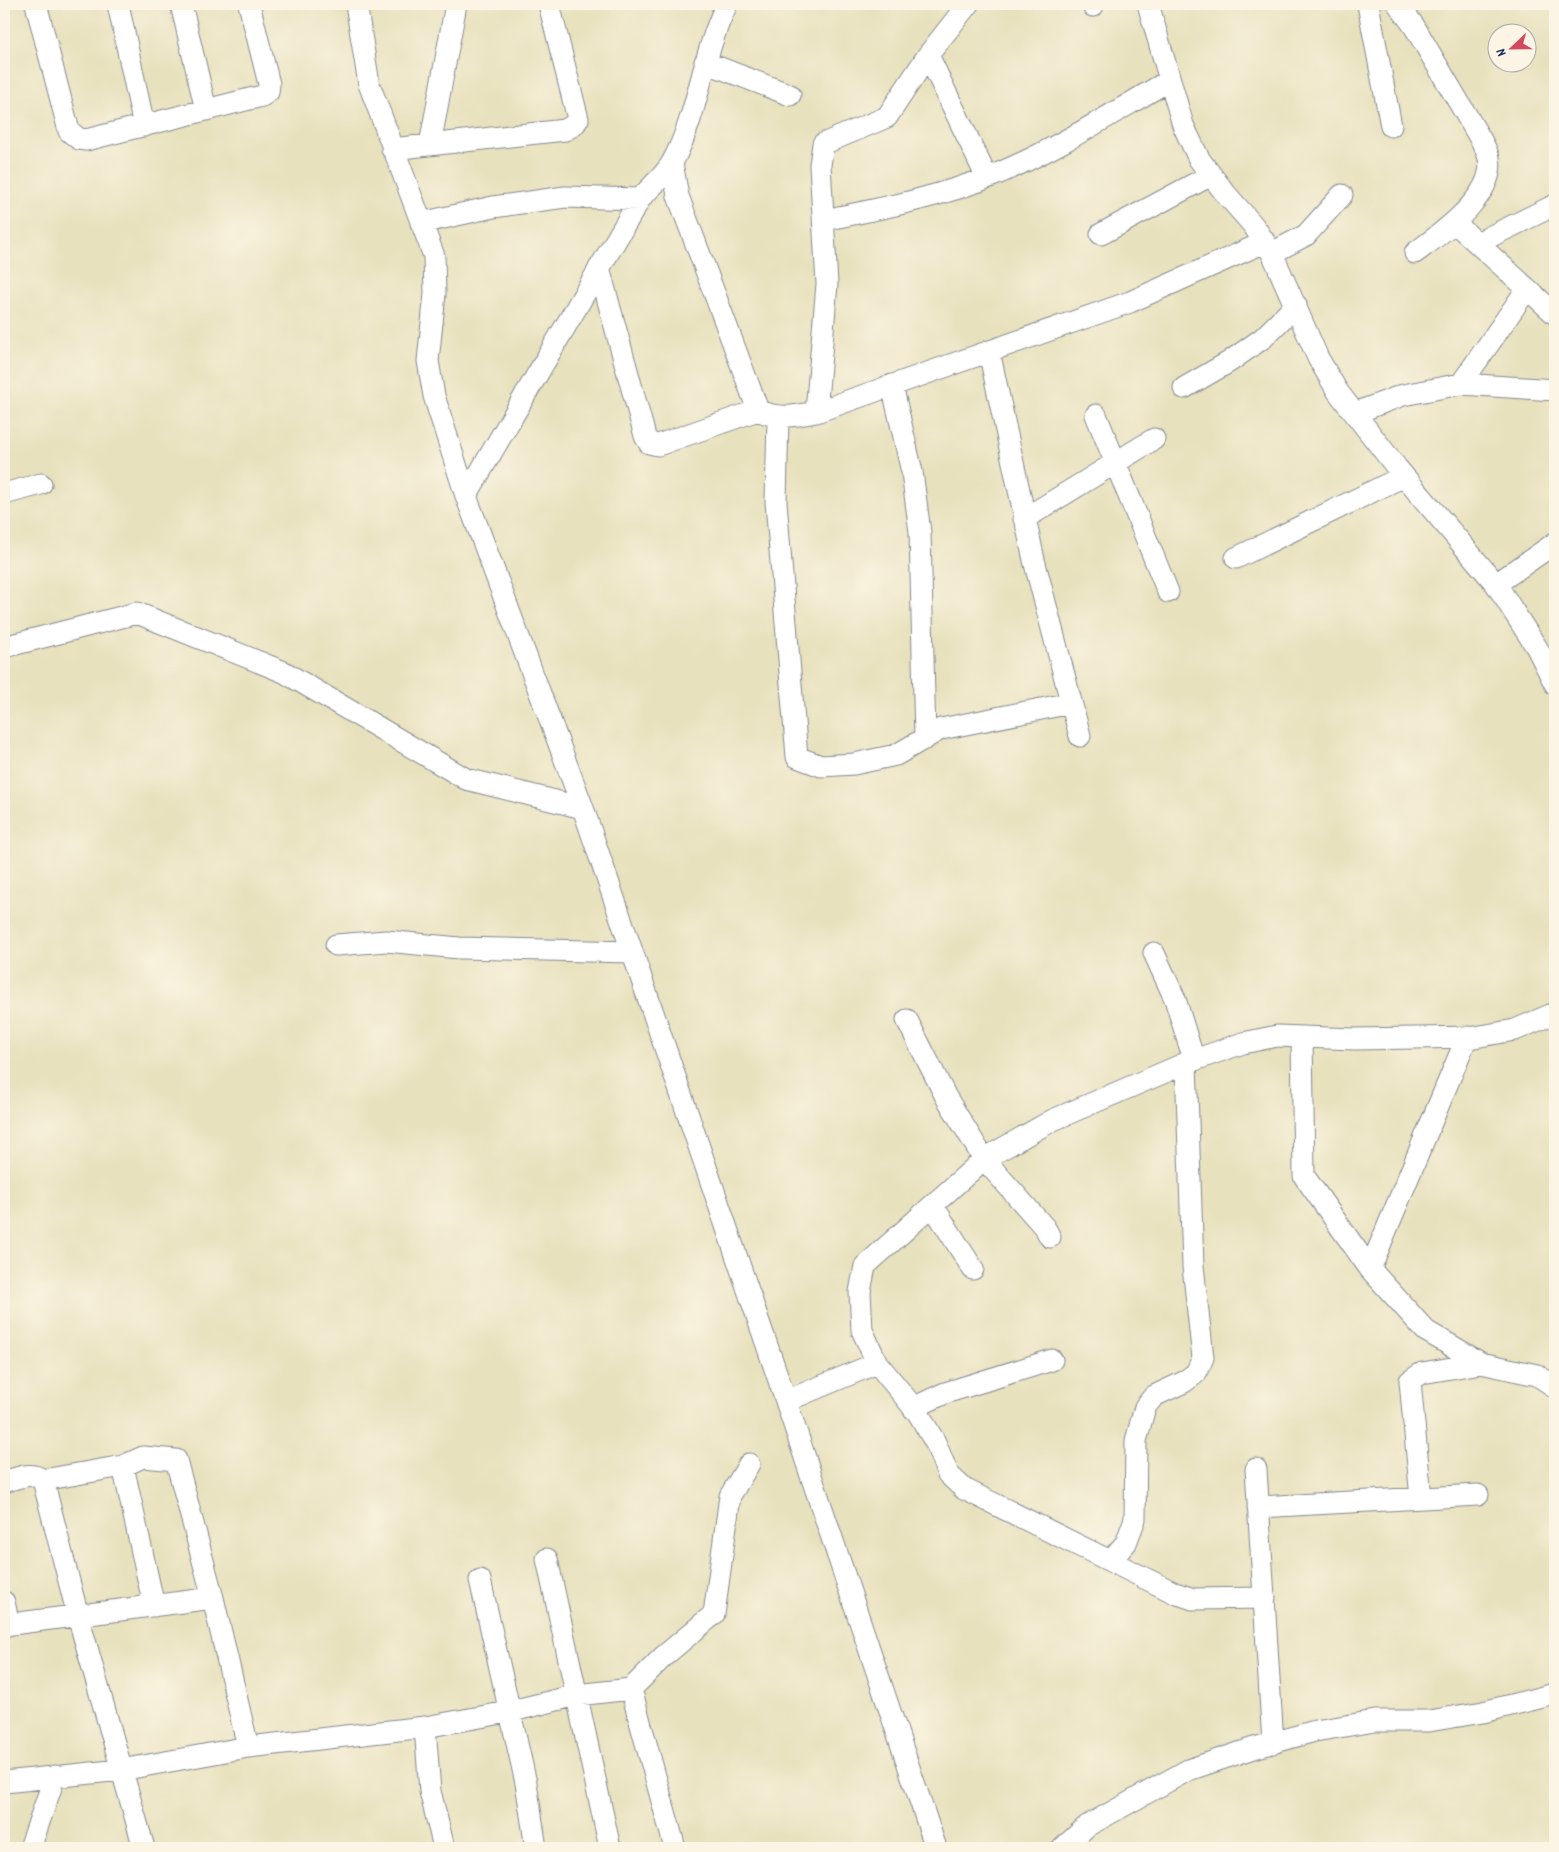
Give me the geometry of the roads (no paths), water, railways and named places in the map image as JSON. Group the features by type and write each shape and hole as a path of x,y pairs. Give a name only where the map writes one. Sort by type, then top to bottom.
{"street":[{"path":"36,4 69,131 74,136 86,140 262,96 268,92 269,84 249,4"},
{"path":"118,4 144,126"},
{"path":"181,4 206,110"},
{"path":"356,4 369,84 434,256 436,272 428,362 434,396 466,496 584,808 786,1400 936,1848"},
{"path":"430,145 456,4"},
{"path":"392,149 565,130 574,125 578,119 550,4"},
{"path":"466,496 640,199 672,163 688,126 705,62 727,4"},
{"path":"816,412 827,284 820,160 823,144 887,117 928,54 968,4"},
{"path":"1148,4 1183,126 1199,159 1253,225 1269,248 1318,358 1338,392 1404,476 1496,584 1537,648 1555,684"},
{"path":"1368,4 1392,126"},
{"path":"1398,4 1414,26 1481,140 1489,159 1488,177 1479,193 1455,223 1415,253"},
{"path":"928,54 987,178"},
{"path":"705,62 790,95"},
{"path":"824,220 919,201 987,178 1065,140 1170,80"},
{"path":"672,163 678,196 758,410"},
{"path":"1101,234 1211,175"},
{"path":"599,268 645,436 649,443 658,445 758,410 778,417 795,417 816,412 1130,302 1306,235 1342,195"},
{"path":"421,223 493,207 565,197 640,199"},
{"path":"1477,243 1555,205"},
{"path":"1455,223 1555,314"},
{"path":"1460,384 1527,289"},
{"path":"1184,388 1229,362 1263,338 1296,305"},
{"path":"989,351 1024,519 1080,736"},
{"path":"1355,413 1402,395 1460,384 1555,390"},
{"path":"892,385 912,472 920,532 925,739"},
{"path":"1096,416 1168,592"},
{"path":"778,417 776,502 797,757 821,766 854,764 896,755 941,729 1071,703"},
{"path":"1024,519 1154,439"},
{"path":"1236,558 1404,476"},
{"path":"4,494 41,484"},
{"path":"1496,584 1555,543"},
{"path":"4,647 137,613 284,672 466,779 584,808"},
{"path":"336,945 386,941 460,948 632,952"},
{"path":"1110,1562 1126,1543 1135,1519 1136,1442 1145,1408 1154,1396 1184,1382 1196,1373 1203,1358 1193,1266 1190,1061 1175,999 1154,953"},
{"path":"1265,1598 1193,1599 1175,1593 964,1489 948,1474 934,1442 913,1408 876,1362 862,1330 860,1292 865,1266 984,1159 1053,1120 1190,1061 1243,1043 1268,1038 1467,1037 1515,1030 1555,1013"},
{"path":"907,1020 946,1097 984,1159 1045,1228 1050,1237"},
{"path":"1302,1037 1304,1176 1370,1269 1426,1331 1482,1363 1537,1375 1555,1387"},
{"path":"1370,1269 1467,1037"},
{"path":"933,1206 973,1269"},
{"path":"913,1408 945,1393 1052,1360"},
{"path":"786,1400 876,1362"},
{"path":"1421,1498 1410,1381 1422,1373 1482,1363"},
{"path":"43,1480 123,1466 143,1457 176,1460 213,1598 248,1747"},
{"path":"4,1782 121,1770 248,1747 425,1727 508,1712 577,1695 631,1689 664,1656 714,1614 730,1496 749,1464"},
{"path":"123,1466 154,1606"},
{"path":"1256,1469 1273,1743"},
{"path":"4,1482 27,1475 37,1475 43,1480 78,1616 144,1848"},
{"path":"1258,1507 1478,1495"},
{"path":"547,1559 610,1848"},
{"path":"480,1580 508,1712 526,1783 536,1848"},
{"path":"4,1602 6,1625 213,1598"},
{"path":"631,1689 675,1848"},
{"path":"1062,1848 1088,1826 1188,1770 1273,1743 1315,1731 1375,1721 1429,1721 1483,1712 1555,1694"},
{"path":"425,1727 430,1791 444,1848"},
{"path":"30,1848 55,1776"}]}
